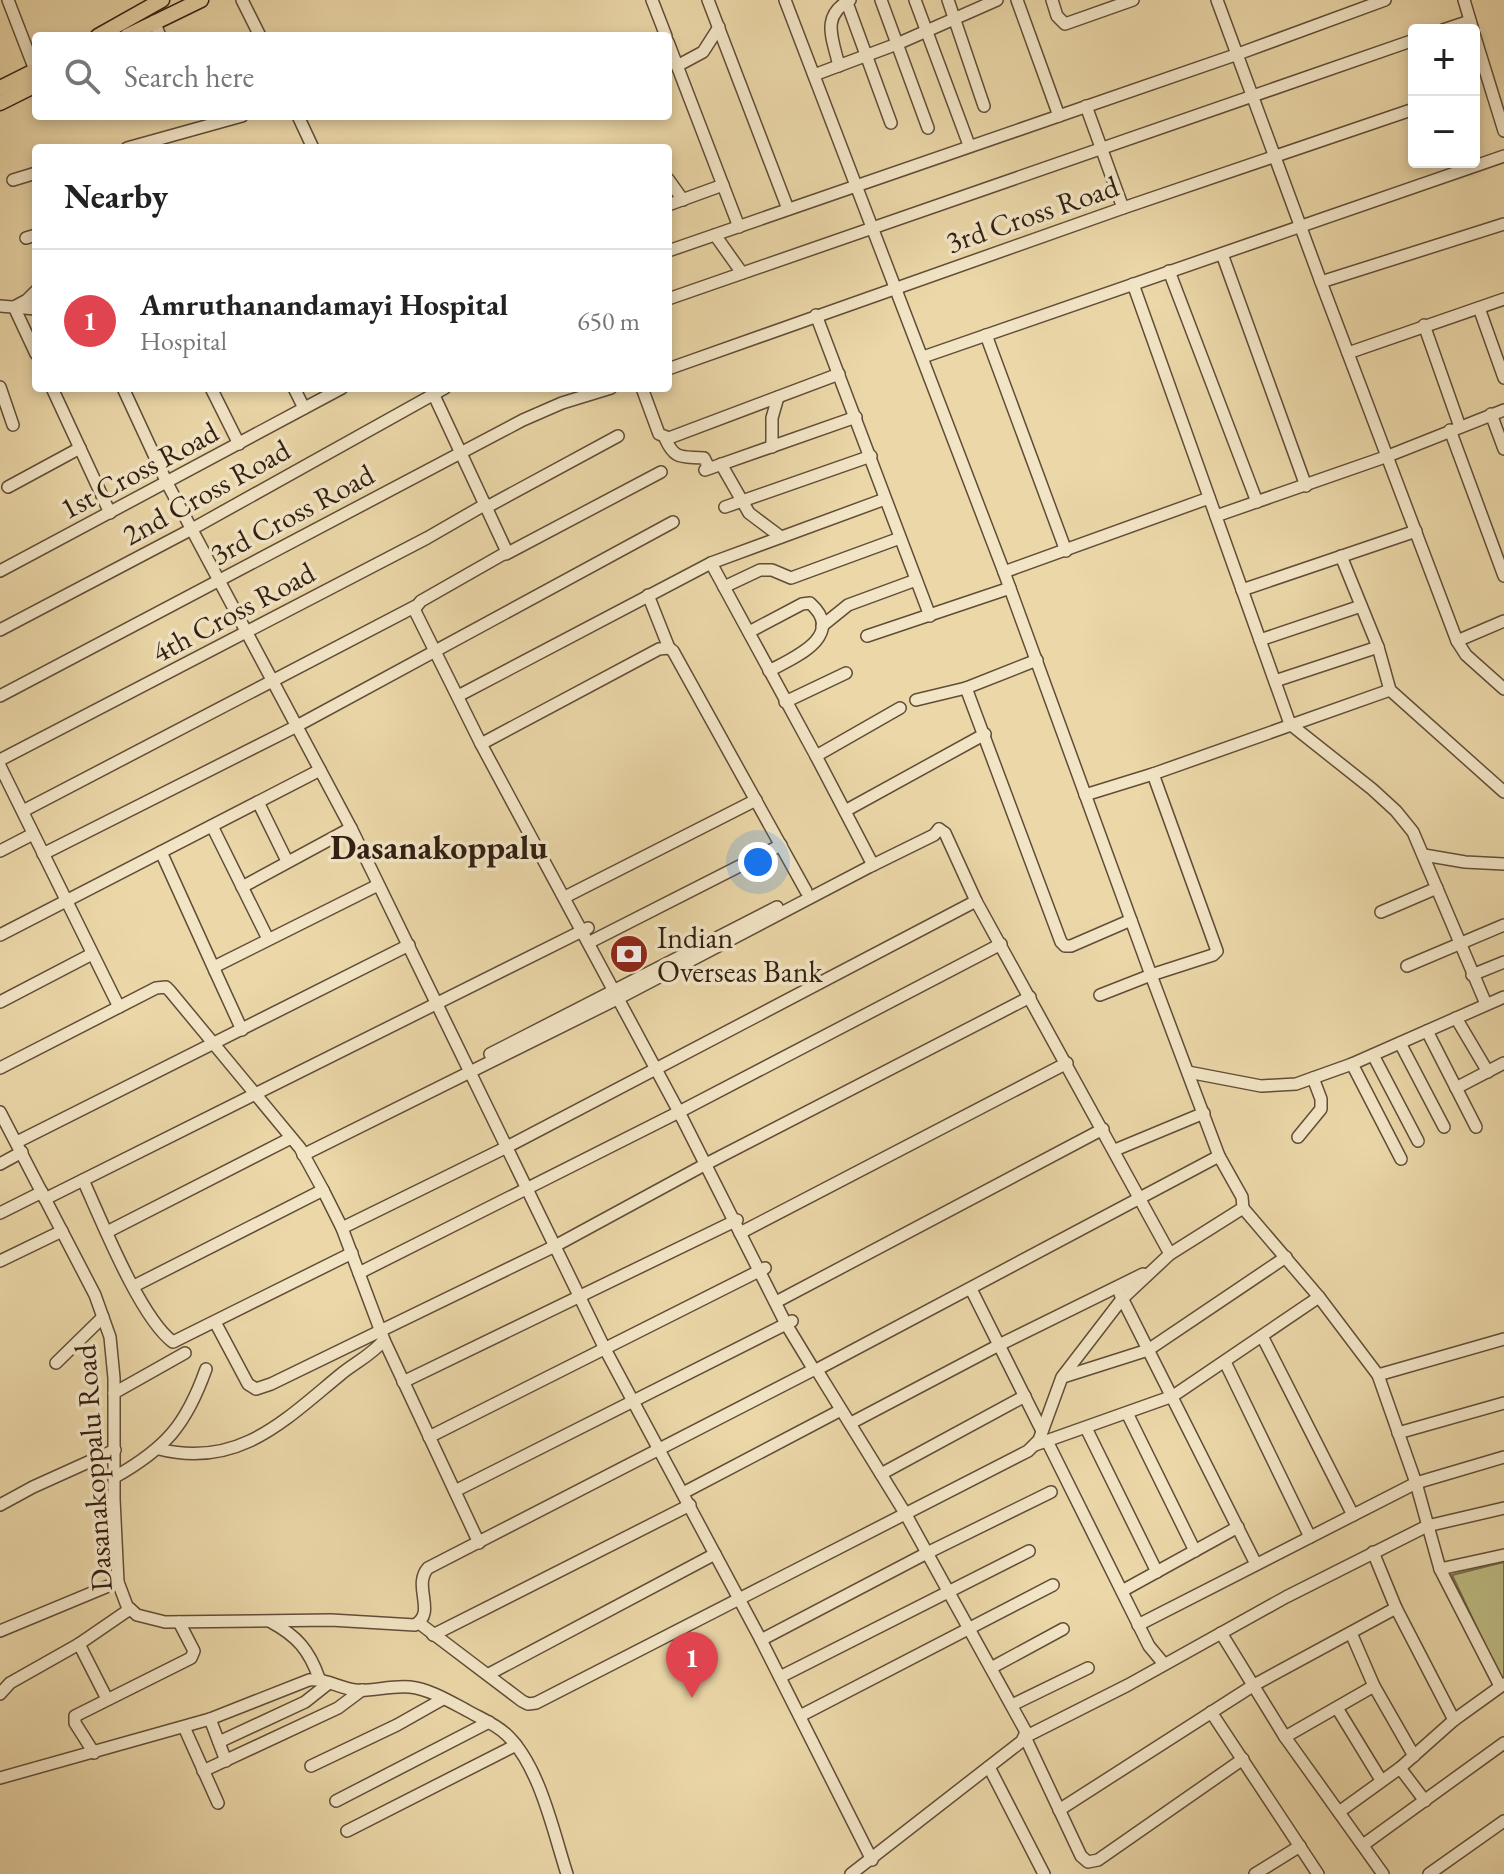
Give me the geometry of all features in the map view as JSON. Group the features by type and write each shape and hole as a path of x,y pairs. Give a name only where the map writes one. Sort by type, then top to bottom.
{"main road":[{"path":"105,32 161,0"},
{"path":"134,32 201,0"},
{"path":"0,88 32,72"},
{"path":"0,103 32,87"}],"street":[{"path":"8,0 32,60"},
{"path":"161,0 169,14"},
{"path":"242,0 258,32"},
{"path":"652,0 664,32"},
{"path":"708,0 788,209"},
{"path":"785,0 1004,572 1219,1156 1242,1197 1243,1208 1319,1297 1378,1375 1416,1483 1440,1569 1502,1685 1454,1720 1400,1768 1339,1812"},
{"path":"881,0 928,128"},
{"path":"915,0 969,145"},
{"path":"948,0 984,106"},
{"path":"814,75 897,44 997,0"},
{"path":"1017,0 1059,116"},
{"path":"1052,0 1057,16 1065,24 1102,5 1133,0"},
{"path":"1217,0 1457,641 1466,655 1504,689"},
{"path":"672,250 1385,0"},
{"path":"1464,0 1471,24"},
{"path":"839,66 830,21 835,11 848,1 891,123"},
{"path":"154,21 158,32"},
{"path":"677,66 703,52 719,27"},
{"path":"672,298 1408,42"},
{"path":"672,53 739,227"},
{"path":"1480,56 1504,131"},
{"path":"1480,86 1488,83"},
{"path":"1086,106 1123,208"},
{"name":"3rd Cross Road","path":"672,368 1408,111"},
{"path":"191,120 194,129"},
{"path":"141,144 227,120"},
{"path":"300,120 311,144"},
{"path":"923,357 1504,156"},
{"path":"13,180 32,174"},
{"path":"672,185 683,200"},
{"path":"672,204 723,185"},
{"path":"1321,282 1504,224"},
{"path":"715,235 742,273"},
{"path":"1222,254 1306,486"},
{"path":"1169,271 1257,502"},
{"path":"1133,284 1290,724 1396,811 1413,832 1486,1004"},
{"path":"14,307 32,295"},
{"path":"1348,353 1504,299"},
{"path":"0,306 32,309"},
{"path":"14,307 32,345"},
{"path":"1479,308 1504,378"},
{"path":"816,315 930,616"},
{"path":"1424,325 1504,576"},
{"path":"986,335 1066,551"},
{"path":"665,438 839,374"},
{"path":"0,387 13,425"},
{"path":"54,392 110,513"},
{"path":"125,392 167,483 351,828 605,1349 761,1640 872,1860"},
{"path":"213,392 239,444"},
{"path":"296,392 304,408"},
{"name":"1st Cross Road","path":"0,571 334,392"},
{"name":"2nd Cross Road","path":"0,630 192,529 430,392"},
{"path":"432,392 507,550 506,554"},
{"name":"3rd Cross Road","path":"0,696 523,420 598,392"},
{"path":"643,392 657,431 665,438 671,453 704,458 742,500 749,513 781,537"},
{"path":"772,447 772,418 778,397"},
{"path":"1216,516 1388,456 1504,410"},
{"path":"1491,414 1504,449"},
{"path":"712,467 856,417"},
{"name":"4th Cross Road","path":"0,763 618,436"},
{"path":"8,487 80,448"},
{"path":"725,507 871,456"},
{"path":"23,811 416,606 506,554 661,472"},
{"path":"1004,572 1209,498"},
{"path":"461,695 711,563 885,499"},
{"path":"43,854 295,727 673,522"},
{"path":"1242,590 1416,531"},
{"path":"724,587 760,570 772,570 791,578 900,538"},
{"path":"1341,556 1378,647 1390,690 1504,792"},
{"path":"711,563 871,862"},
{"path":"769,671 812,647 819,638 822,626 848,605 916,580"},
{"path":"867,636 1010,588"},
{"path":"648,595 669,648 806,891"},
{"path":"749,632 806,603 813,605 822,626"},
{"path":"416,606 415,611 439,650 484,742 620,992"},
{"path":"1260,640 1361,606"},
{"path":"1457,641 1504,621"},
{"path":"1275,681 1378,647"},
{"path":"484,742 659,649 669,648"},
{"path":"916,700 966,688 1037,660"},
{"path":"785,702 846,673"},
{"path":"966,688 1061,942 1071,946 1131,920"},
{"path":"1085,795 1390,690"},
{"path":"816,756 900,708"},
{"path":"845,811 985,734"},
{"path":"0,763 119,1007"},
{"path":"0,935 320,770"},
{"path":"1100,995 1217,951 1153,774"},
{"path":"568,896 756,800"},
{"path":"258,802 287,861"},
{"path":"212,826 268,939"},
{"path":"242,887 351,828"},
{"path":"620,992 806,891 934,835 939,829 945,833 976,901 1170,1254"},
{"path":"0,851 33,834"},
{"path":"594,940 781,845"},
{"path":"161,852 242,1030"},
{"path":"1424,855 1504,864"},
{"path":"302,1152 871,862"},
{"path":"215,971 220,963 378,885"},
{"path":"1381,912 1437,888"},
{"path":"342,1228 507,1147 976,901"},
{"path":"1407,966 1504,925"},
{"path":"585,929 594,940 813,1368 851,1423 905,1513 1025,1729 1025,1737 1081,1856 1088,1862 1098,1860 1243,1759"},
{"path":"0,1213 83,1180 585,929"},
{"path":"359,1273 1001,944"},
{"path":"0,1164 12,1140 214,1045 409,945"},
{"path":"0,1002 92,954"},
{"path":"1472,975 1504,962"},
{"path":"0,1068 156,988 166,987 302,1152 342,1228 382,1336 479,1543"},
{"path":"215,1322 248,1384 256,1389 271,1384 382,1336 1030,997"},
{"path":"1188,1072 1261,1086 1279,1086 1313,1078 1504,997"},
{"path":"1456,1018 1488,1072"},
{"path":"1427,1031 1476,1127"},
{"path":"1400,1043 1444,1127"},
{"path":"1373,1055 1418,1141"},
{"path":"743,1231 1067,1063"},
{"path":"1456,1088 1504,1063"},
{"path":"1352,1064 1401,1159"},
{"path":"1298,1137 1321,1109 1321,1099 1313,1078"},
{"name":"Dasanakoppalu Road","path":"0,1112 95,1295 110,1337 118,1582 130,1609 137,1615 179,1622 267,1619 409,1626 419,1623"},
{"path":"1115,1150 1204,1113"},
{"path":"779,1300 1103,1129"},
{"path":"107,1232 291,1138"},
{"path":"1219,1156 971,1289 434,1565 422,1579 426,1614 419,1623 522,1701 532,1705 1042,1444 1173,1396 1319,1297"},
{"path":"83,1180 134,1286 158,1325 173,1342 352,1253"},
{"path":"134,1286 323,1190"},
{"path":"1164,1664 1149,1646 1042,1444 1042,1431 1062,1377 1122,1299 1170,1254 1243,1208"},
{"path":"403,1382 737,1220"},
{"path":"0,1261 62,1231"},
{"path":"1062,1377 1148,1350 1286,1257"},
{"path":"851,1423 1154,1268"},
{"path":"429,1437 762,1269"},
{"path":"1115,1287 1256,1564"},
{"path":"971,1289 1042,1431"},
{"path":"56,1363 103,1317"},
{"path":"455,1491 790,1322"},
{"path":"159,1449 182,1455 203,1454 229,1450 251,1442 271,1431 345,1370 376,1350 382,1336"},
{"path":"1262,1336 1353,1515"},
{"path":"1378,1375 1504,1339"},
{"path":"114,1393 185,1353"},
{"path":"1225,1362 1310,1537"},
{"path":"115,1477 159,1449 173,1434 191,1404 206,1369"},
{"path":"881,1474 1025,1396"},
{"path":"1398,1433 1504,1403"},
{"path":"683,1493 841,1410"},
{"path":"1127,1413 1195,1551"},
{"path":"1086,1428 1157,1572"},
{"path":"0,1505 115,1450"},
{"path":"1138,1625 1416,1483 1504,1457"},
{"path":"761,1640 1051,1492"},
{"path":"433,1635 690,1505"},
{"path":"851,1874 1025,1737 1427,1526 1504,1508"},
{"path":"1122,1591 1238,1527"},
{"path":"780,1677 1029,1551"},
{"path":"1373,1552 1396,1608 1454,1720"},
{"path":"489,1674 715,1554"},
{"path":"1440,1569 1504,1555"},
{"path":"0,1631 118,1582"},
{"path":"800,1716 1053,1585"},
{"path":"1059,1810 1254,1685 1396,1608"},
{"path":"0,1694 10,1683 79,1644 130,1609"},
{"path":"267,1619 292,1633 302,1643 324,1681"},
{"path":"94,1753 75,1723 75,1716 191,1658 193,1648 179,1622"},
{"path":"991,1668 1063,1629"},
{"path":"1221,1633 1285,1737 1383,1874"},
{"path":"1351,1633 1374,1686 1414,1756"},
{"path":"79,1644 107,1699"},
{"path":"1012,1705 1088,1668"},
{"path":"0,1778 210,1719 303,1681 324,1681 362,1690 383,1686 422,1689 489,1722 509,1736 528,1760 567,1874"},
{"path":"219,1742 305,1702 324,1681"},
{"path":"1285,1737 1374,1686"},
{"path":"203,1771 338,1708 362,1690"},
{"path":"311,1766 443,1699"},
{"path":"1337,1708 1381,1780"},
{"path":"1211,1712 1318,1874"},
{"path":"210,1719 226,1761"},
{"path":"336,1801 489,1722"},
{"path":"184,1727 218,1803"},
{"path":"1363,1845 1504,1743"},
{"path":"347,1831 516,1745"},
{"path":"989,1767 1044,1874"},
{"path":"1400,1768 1425,1801"},
{"path":"1429,1874 1504,1821"},
{"path":"1255,1874 1300,1846"}],"shaded area":[{"path":"1504,1562 1504,1679 1502,1681 1452,1575"}],"place":[{"name":"Indian Overseas Bank","path":"629,954"},
{"name":"Amruthanandamayi Hospital","path":"692,1698"}],"district":[{"name":"Dasanakoppalu","path":"439,847"}]}
